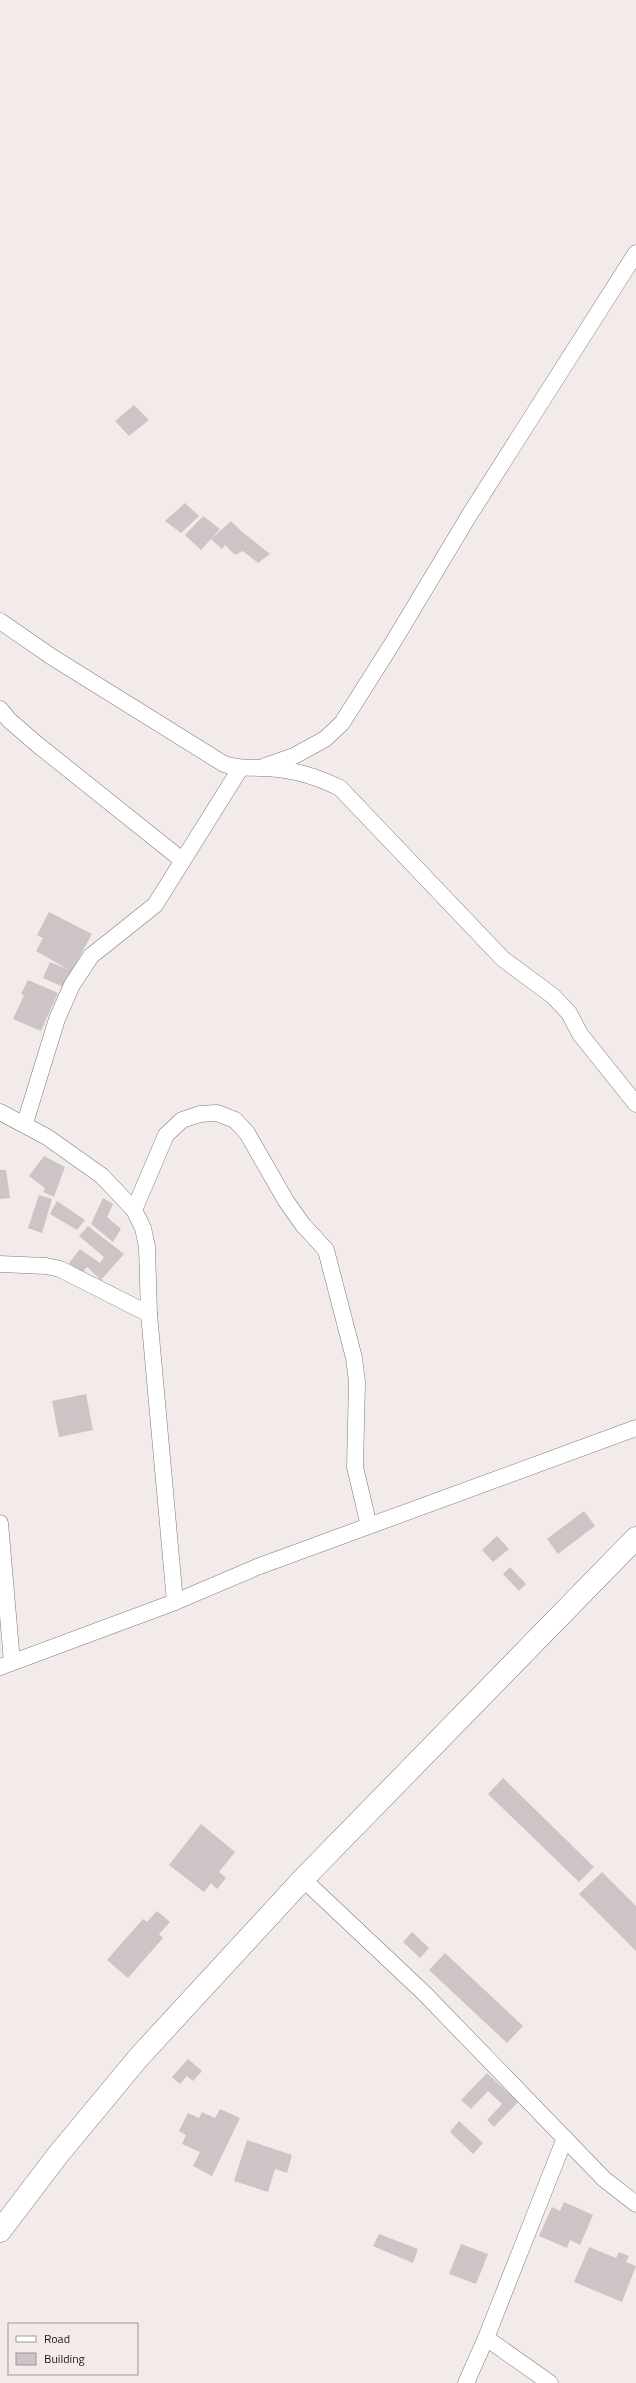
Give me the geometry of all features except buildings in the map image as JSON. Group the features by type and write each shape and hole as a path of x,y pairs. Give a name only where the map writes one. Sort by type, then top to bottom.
{"street":[{"path":"260,768 294,756 324,739 342,723 392,644 470,514 636,253"},
{"path":"0,621 52,657 224,764 240,769 260,768 321,778 340,788 503,959 553,996 569,1013 580,1034 636,1104"},
{"path":"0,709 38,745 182,860"},
{"path":"25,1124 57,1019 72,984 91,956 155,905 240,769"},
{"path":"0,1112 25,1124 102,1176 134,1210 143,1228 147,1247 149,1314 176,1602"},
{"path":"134,1210 166,1135 182,1120 200,1114 217,1113 235,1120 247,1133 286,1201 303,1225 326,1250 354,1358 357,1382 354,1467 369,1526"},
{"path":"0,1264 46,1266 60,1269 149,1314"},
{"path":"0,1523 6,1664 176,1602 257,1567 636,1428"},
{"path":"0,2231 57,2156 139,2057 304,1879 636,1538"},
{"path":"304,1879 424,1993 604,2179 636,2204"},
{"path":"466,2383 486,2338 565,2138"},
{"path":"486,2338 550,2383"}]}
